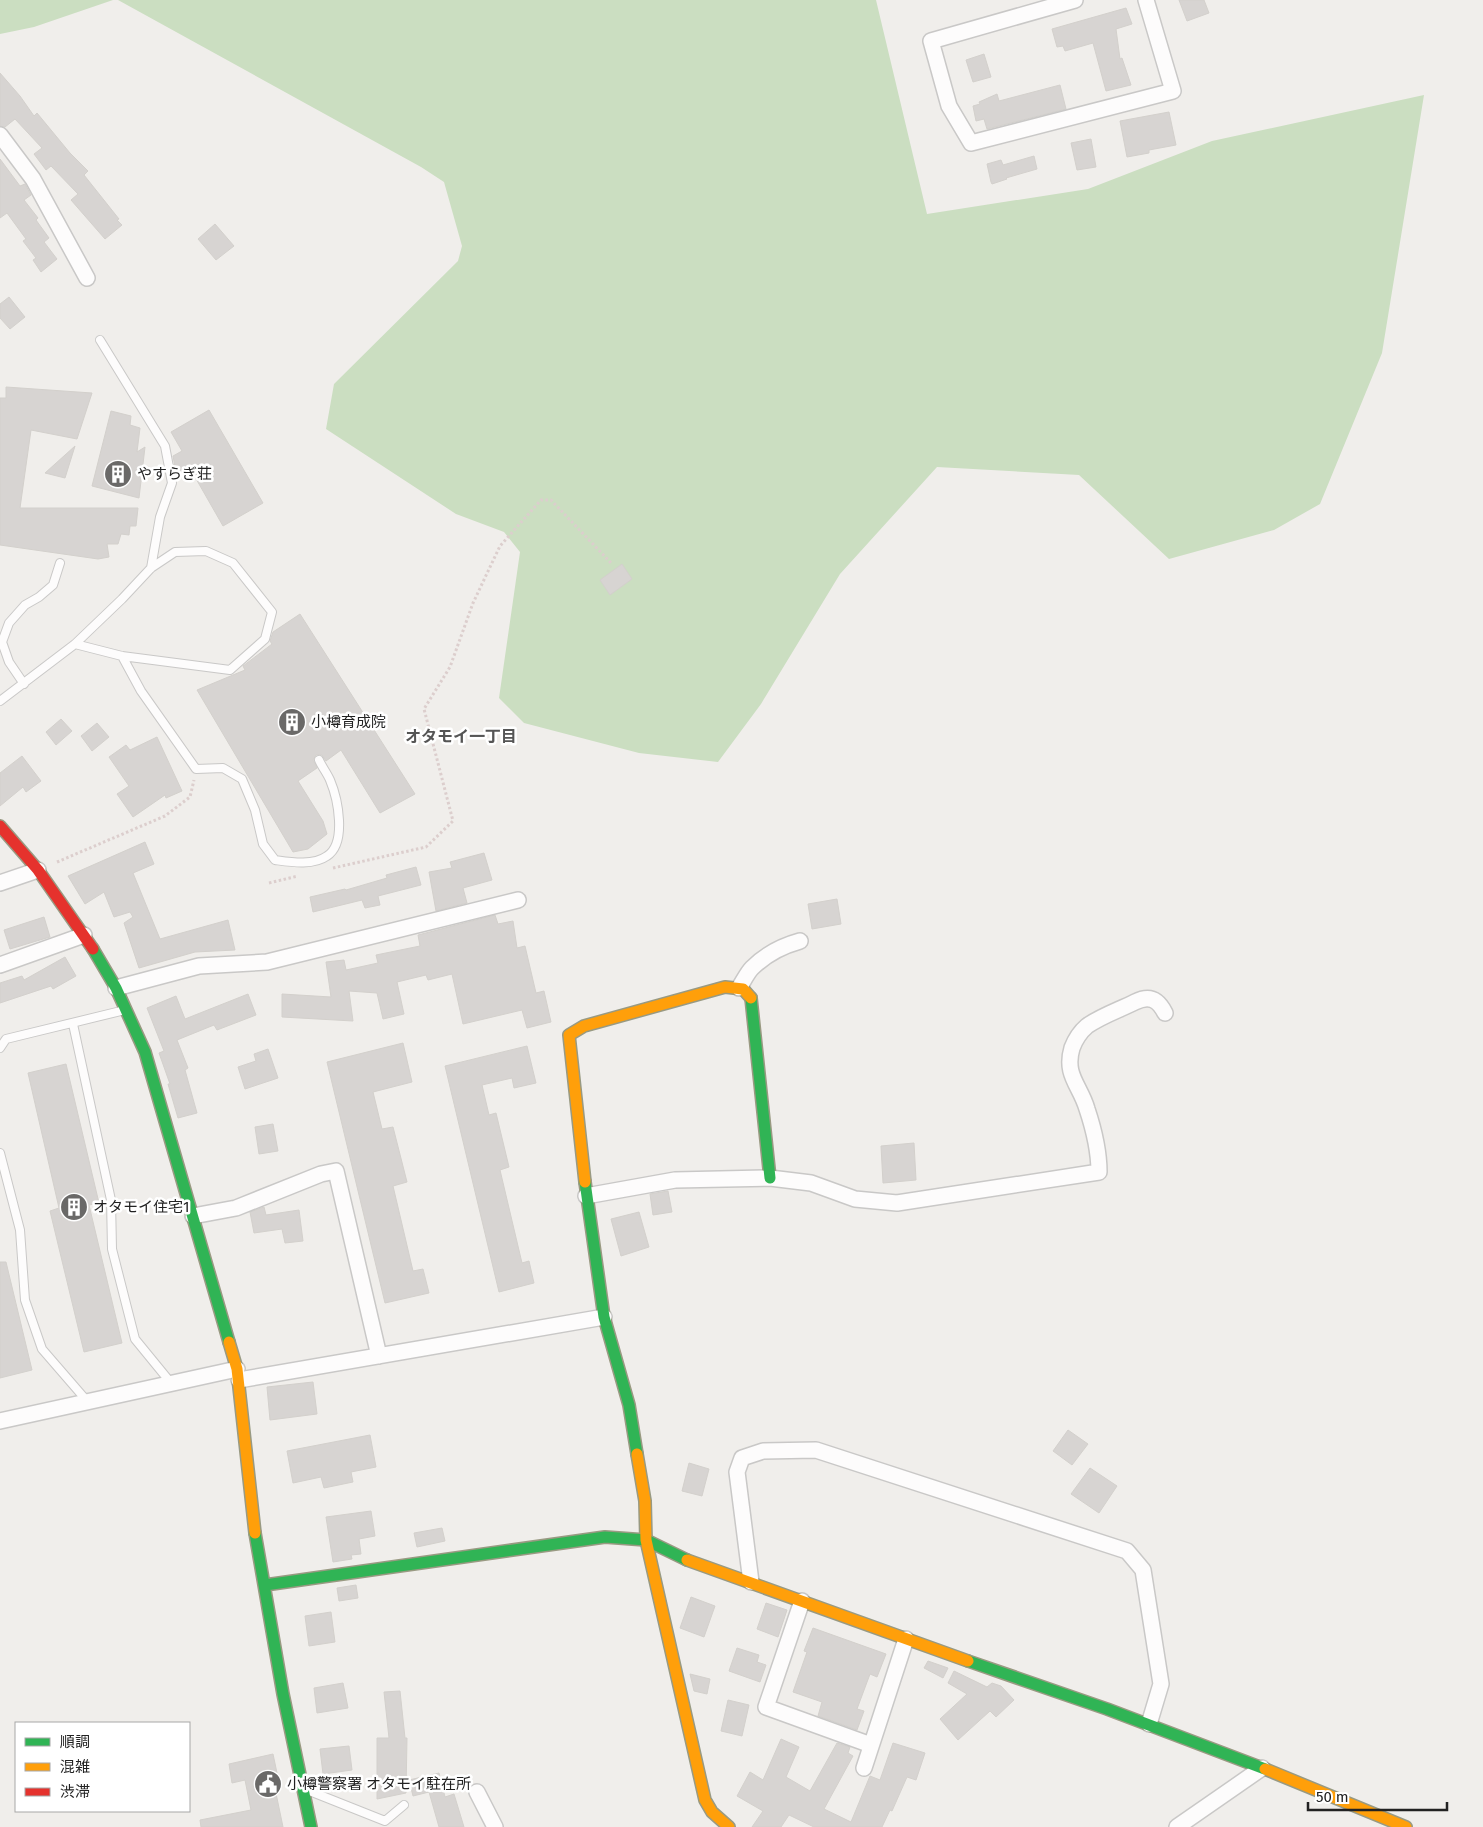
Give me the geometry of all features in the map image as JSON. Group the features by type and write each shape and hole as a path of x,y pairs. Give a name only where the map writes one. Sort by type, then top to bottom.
{"street":[{"path":"1075,0 931,41 948,106 971,143 1173,91 1146,0"},
{"path":"0,135 33,178 87,278"},
{"path":"0,826 38,870 84,935 116,988 145,1052 238,1375 252,1517 282,1694 311,1827"},
{"path":"0,883 38,870"},
{"path":"116,988 199,966 267,962 518,900"},
{"path":"0,965 84,935"},
{"path":"739,988 751,969 768,956 800,940"},
{"path":"730,1827 712,1812 705,1800 646,1540 645,1501 629,1405 604,1317 586,1196 569,1035 584,1026 725,987 743,988 751,997 770,1178"},
{"path":"586,1196 675,1180 770,1178 811,1183 855,1199 897,1203 1100,1172 1096,1141 1086,1106 1073,1078 1068,1060 1075,1040 1086,1027 1138,1001 1151,998 1160,1003 1165,1013"},
{"path":"192,1216 236,1208 322,1174 336,1171 380,1356"},
{"path":"0,1420 171,1383 380,1356 604,1317"},
{"path":"751,1582 736,1472 742,1458 763,1451 816,1450 1128,1551 1143,1570 1160,1684 1149,1724"},
{"path":"264,1585 606,1537 646,1540 678,1557 1149,1724 1406,1827"},
{"path":"802,1601 766,1707 871,1745"},
{"path":"864,1768 906,1639"},
{"path":"1177,1827 1262,1768"},
{"path":"477,1792 495,1827"}],"lane":[{"path":"100,340 165,446 172,483 160,517 151,568"},
{"path":"0,701 75,644 151,568 175,552 206,550 233,563 272,612 265,639 230,670 122,656 75,644"},
{"path":"24,684 9,662 2,642 9,623 26,605 53,585 60,563"},
{"path":"122,656 141,691 196,769 223,768 242,779 255,810 263,844 274,860 300,863 326,857 335,849 340,828 330,781 319,760"},
{"path":"0,1048 6,1039 73,1024 126,1009"},
{"path":"73,1024 111,1200 112,1250 135,1339 171,1383"},
{"path":"0,1153 20,1230 25,1300 42,1350 87,1401"},
{"path":"303,1789 385,1821 404,1804"}],"path":[{"path":"324,870 426,847 453,821 424,709 450,667 473,603 500,546 541,500 551,500 612,564"},
{"path":"38,870 165,816 190,797 196,769"},
{"path":"269,883 306,874"}],"green space":[{"path":"0,0 113,0 34,27 0,34"},
{"path":"118,0 876,0 927,214 1088,189 1212,141 1424,95 1382,353 1320,504 1274,530 1169,559 1079,475 937,467 840,574 761,704 718,762 639,753 524,723 499,698 520,552 504,532 456,514 326,429 334,384 458,261 462,246 444,182 421,167"}],"building":[{"path":"1179,0 1204,0 1209,13 1187,21"},
{"path":"1126,8 1132,24 1116,29 1120,59 1122,58 1131,85 1106,91 1093,43 1065,51 1063,46 1057,47 1052,29"},
{"path":"984,54 991,77 973,82 966,60"},
{"path":"0,73 34,116 37,113 70,153 88,171 84,175 119,219 117,220 122,225 105,239 71,200 78,194 51,166 46,170 34,154 42,148 15,119 5,127 0,126"},
{"path":"1060,85 1066,109 987,129 984,119 976,121 973,106 997,94 999,101"},
{"path":"1169,112 1176,145 1149,150 1149,153 1127,157 1120,121"},
{"path":"1091,139 1096,167 1077,170 1071,143"},
{"path":"1034,156 1037,169 992,184 987,164 1001,160 1003,165"},
{"path":"0,159 20,186 25,184 31,195 24,200 38,218 36,220 49,238 44,242 57,259 41,272 33,260 36,258 23,241 26,239 7,213 0,218"},
{"path":"215,224 234,246 216,260 198,239"},
{"path":"9,297 25,317 10,329 0,318 0,304"},
{"name":"やすらぎ荘","path":"6,387 92,393 77,439 31,430 20,508 138,508 136,526 130,526 129,535 121,534 118,544 107,544 109,557 98,559 0,545 0,398 6,398"},
{"path":"209,410 263,503 223,526 191,470 179,477 176,472 173,456 182,451 171,432"},
{"path":"111,411 131,416 130,425 140,428 137,452 145,447 139,498 92,486"},
{"path":"75,446 65,478 45,473"},
{"path":"622,564 632,579 610,595 600,580"},
{"name":"小樽育成院","path":"300,614 415,794 380,813 341,750 326,761 322,755 316,755 313,760 317,768 298,781 323,821 327,834 308,849 293,852 197,690 245,670 243,666 272,644 270,641 273,632"},
{"path":"61,719 72,731 56,745 46,732"},
{"path":"97,723 109,737 92,751 81,736"},
{"path":"157,737 182,791 166,798 165,795 133,817 117,794 129,786 109,757 126,745 130,750"},
{"path":"22,756 41,781 26,792 23,787 0,806 0,773"},
{"path":"145,842 154,864 133,873 160,939 228,920 235,950 195,952 139,968 124,923 133,917 130,912 114,917 104,892 85,904 68,876"},
{"path":"484,853 492,880 463,888 467,903 436,911 429,872 452,868 450,862"},
{"path":"416,867 421,885 378,896 380,905 365,908 362,900 313,912 310,897 346,890 387,878 386,875"},
{"path":"837,899 841,924 812,929 808,904"},
{"path":"495,915 498,924 513,921 517,948 525,946 536,993 544,991 551,1022 527,1028 522,1010 463,1024 452,974 428,980 426,975 397,982 404,1014 383,1019 377,993 349,991 353,1021 282,1017 282,994 331,997 326,962 344,960 346,970 378,963 376,955 420,946 418,935"},
{"path":"44,917 50,937 10,949 4,930"},
{"path":"65,957 76,976 53,989 51,986 0,1003 0,983 22,976 24,980"},
{"path":"248,994 256,1015 217,1030 214,1025 177,1040 188,1068 185,1070 197,1113 178,1118 168,1084 170,1084 159,1053 164,1051 147,1008 176,996 185,1019"},
{"path":"403,1043 412,1082 373,1092 382,1129 393,1127 407,1182 393,1186 413,1271 423,1269 429,1293 385,1303 327,1062"},
{"path":"527,1046 536,1083 514,1088 512,1078 482,1085 489,1115 496,1113 509,1167 500,1170 522,1263 529,1261 534,1283 499,1292 445,1066"},
{"path":"268,1049 278,1078 245,1089 238,1067 256,1061 254,1054"},
{"name":"オタモイ住宅1","path":"66,1064 99,1203 89,1205 122,1343 84,1352 50,1211 59,1208 28,1073"},
{"path":"273,1124 278,1151 259,1154 255,1127"},
{"path":"914,1143 916,1180 883,1183 881,1146"},
{"path":"668,1191 672,1212 653,1215 650,1194"},
{"path":"264,1207 266,1215 299,1210 303,1241 285,1243 282,1229 254,1233 250,1212"},
{"path":"639,1212 649,1247 621,1256 611,1219"},
{"path":"0,1262 6,1262 32,1370 0,1378"},
{"path":"313,1382 317,1414 270,1420 267,1387"},
{"path":"1068,1430 1088,1444 1072,1465 1053,1451"},
{"path":"370,1435 376,1467 351,1472 353,1482 324,1488 321,1477 293,1483 287,1451"},
{"path":"689,1463 709,1469 702,1496 682,1491"},
{"path":"1090,1468 1117,1486 1099,1513 1071,1494"},
{"path":"371,1511 375,1536 359,1539 361,1554 351,1555 352,1559 333,1562 326,1517"},
{"path":"442,1528 445,1541 417,1547 414,1533"},
{"path":"356,1585 358,1598 339,1601 337,1588"},
{"path":"691,1597 715,1606 704,1637 680,1628"},
{"path":"766,1603 787,1610 778,1637 757,1629"},
{"path":"331,1612 335,1642 309,1646 305,1616"},
{"path":"813,1628 886,1654 877,1677 870,1674 857,1709 864,1711 857,1730 818,1716 822,1702 793,1692 807,1652 804,1651"},
{"path":"737,1648 759,1655 757,1662 766,1665 760,1682 729,1671"},
{"path":"928,1661 948,1668 943,1678 924,1668"},
{"path":"954,1671 987,1687 992,1683 1001,1686 1014,1700 996,1717 990,1711 958,1740 940,1719 967,1694 948,1683"},
{"path":"690,1674 710,1679 707,1694 694,1691"},
{"path":"343,1683 348,1708 317,1713 314,1688"},
{"path":"400,1691 405,1738 407,1738 406,1793 377,1799 377,1738 389,1738 384,1692"},
{"path":"728,1700 749,1705 742,1736 721,1731"},
{"path":"781,1739 799,1747 786,1777 810,1791 837,1743 850,1747 848,1753 853,1756 824,1809 851,1822 870,1776 880,1780 893,1743 925,1753 916,1780 907,1777 892,1811 890,1810 882,1827 814,1827 789,1815 781,1827 752,1827 763,1811 737,1796 750,1772 763,1780"},
{"path":"349,1746 352,1770 323,1774 320,1749"},
{"path":"273,1754 277,1773 272,1774 283,1827 201,1827 200,1820 251,1810 245,1780 232,1783 229,1764"},
{"path":"439,1773 445,1797 454,1794 464,1827 439,1827 429,1792 413,1796 409,1780"}],"traffic: fast":[{"path":"93,949 116,988 145,1052 229,1342"},
{"path":"751,998 770,1178"},
{"path":"585,1182 604,1317 629,1405 637,1454"},
{"path":"255,1533 283,1694 311,1827"},
{"path":"265,1585 605,1537 646,1540 687,1560"},
{"path":"968,1661 1107,1709 1265,1769"}],"traffic: slow":[{"path":"585,1182 569,1035 584,1026 725,987 743,989 751,998"},
{"path":"229,1342 237,1369 255,1533"},
{"path":"637,1454 645,1501 646,1540 705,1800 712,1812 729,1827"},
{"path":"687,1560 968,1661"},
{"path":"1265,1769 1406,1827"}],"traffic: jam":[{"path":"0,826 38,870 93,949"}],"place":[{"name":"やすらぎ荘","path":"118,474"},
{"name":"小樽育成院","path":"292,722"},
{"name":"オタモイ住宅1","path":"74,1207"},
{"name":"小樽警察署 オタモイ駐在所","path":"268,1784"}],"district":[{"name":"オタモイ一丁目","path":"461,736"}]}
